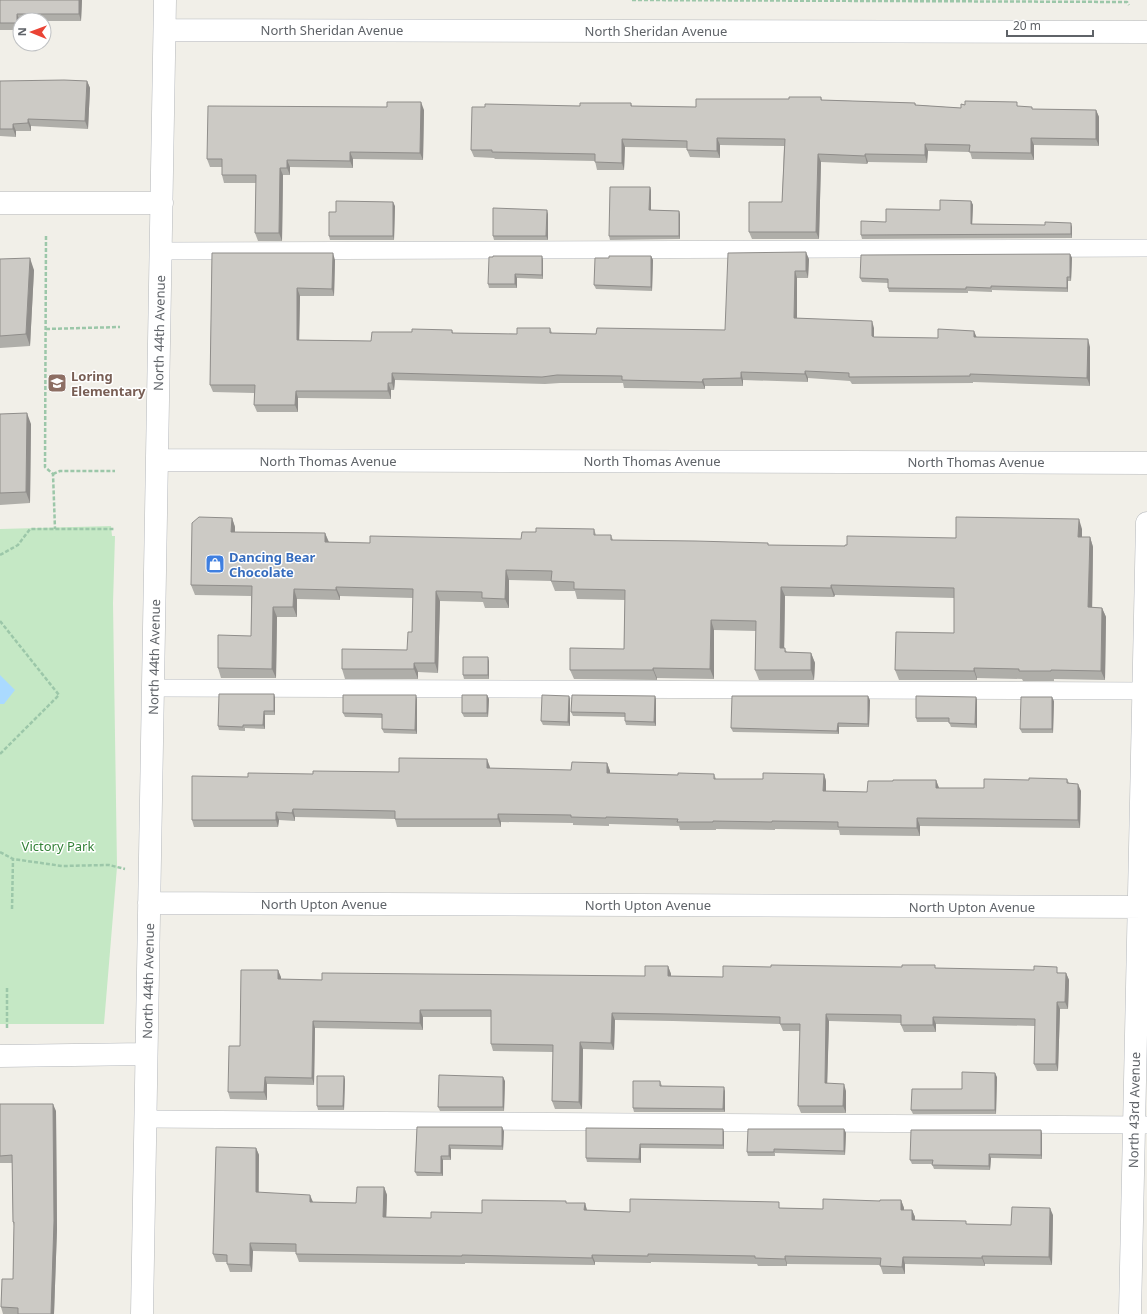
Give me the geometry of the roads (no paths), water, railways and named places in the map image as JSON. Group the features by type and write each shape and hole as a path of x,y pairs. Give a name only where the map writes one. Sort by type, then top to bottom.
{"street":[{"name":"North 44th Avenue","path":"142,1314 165,0"},
{"name":"North Sheridan Avenue","path":"165,30 1147,32"},
{"path":"0,203 162,203"},
{"name":"North Thomas Avenue","path":"157,460 1147,463"},
{"name":"North 43rd Avenue","path":"1130,1314 1141,1125 1147,523"},
{"name":"North Upton Avenue","path":"150,903 1143,907"},
{"path":"0,1056 146,1054"}],"lane":[{"path":"161,251 1147,248"},
{"path":"153,688 1145,691"},
{"path":"145,1119 1141,1125"}],"water":[{"path":"0,675 15,690 4,704 0,704"}],"place":[{"name":"Loring Elementary","path":"57,383"},
{"name":"Dancing Bear Chocolate","path":"215,564"}],"park label":[{"name":"Victory Park","path":"58,846"}]}
